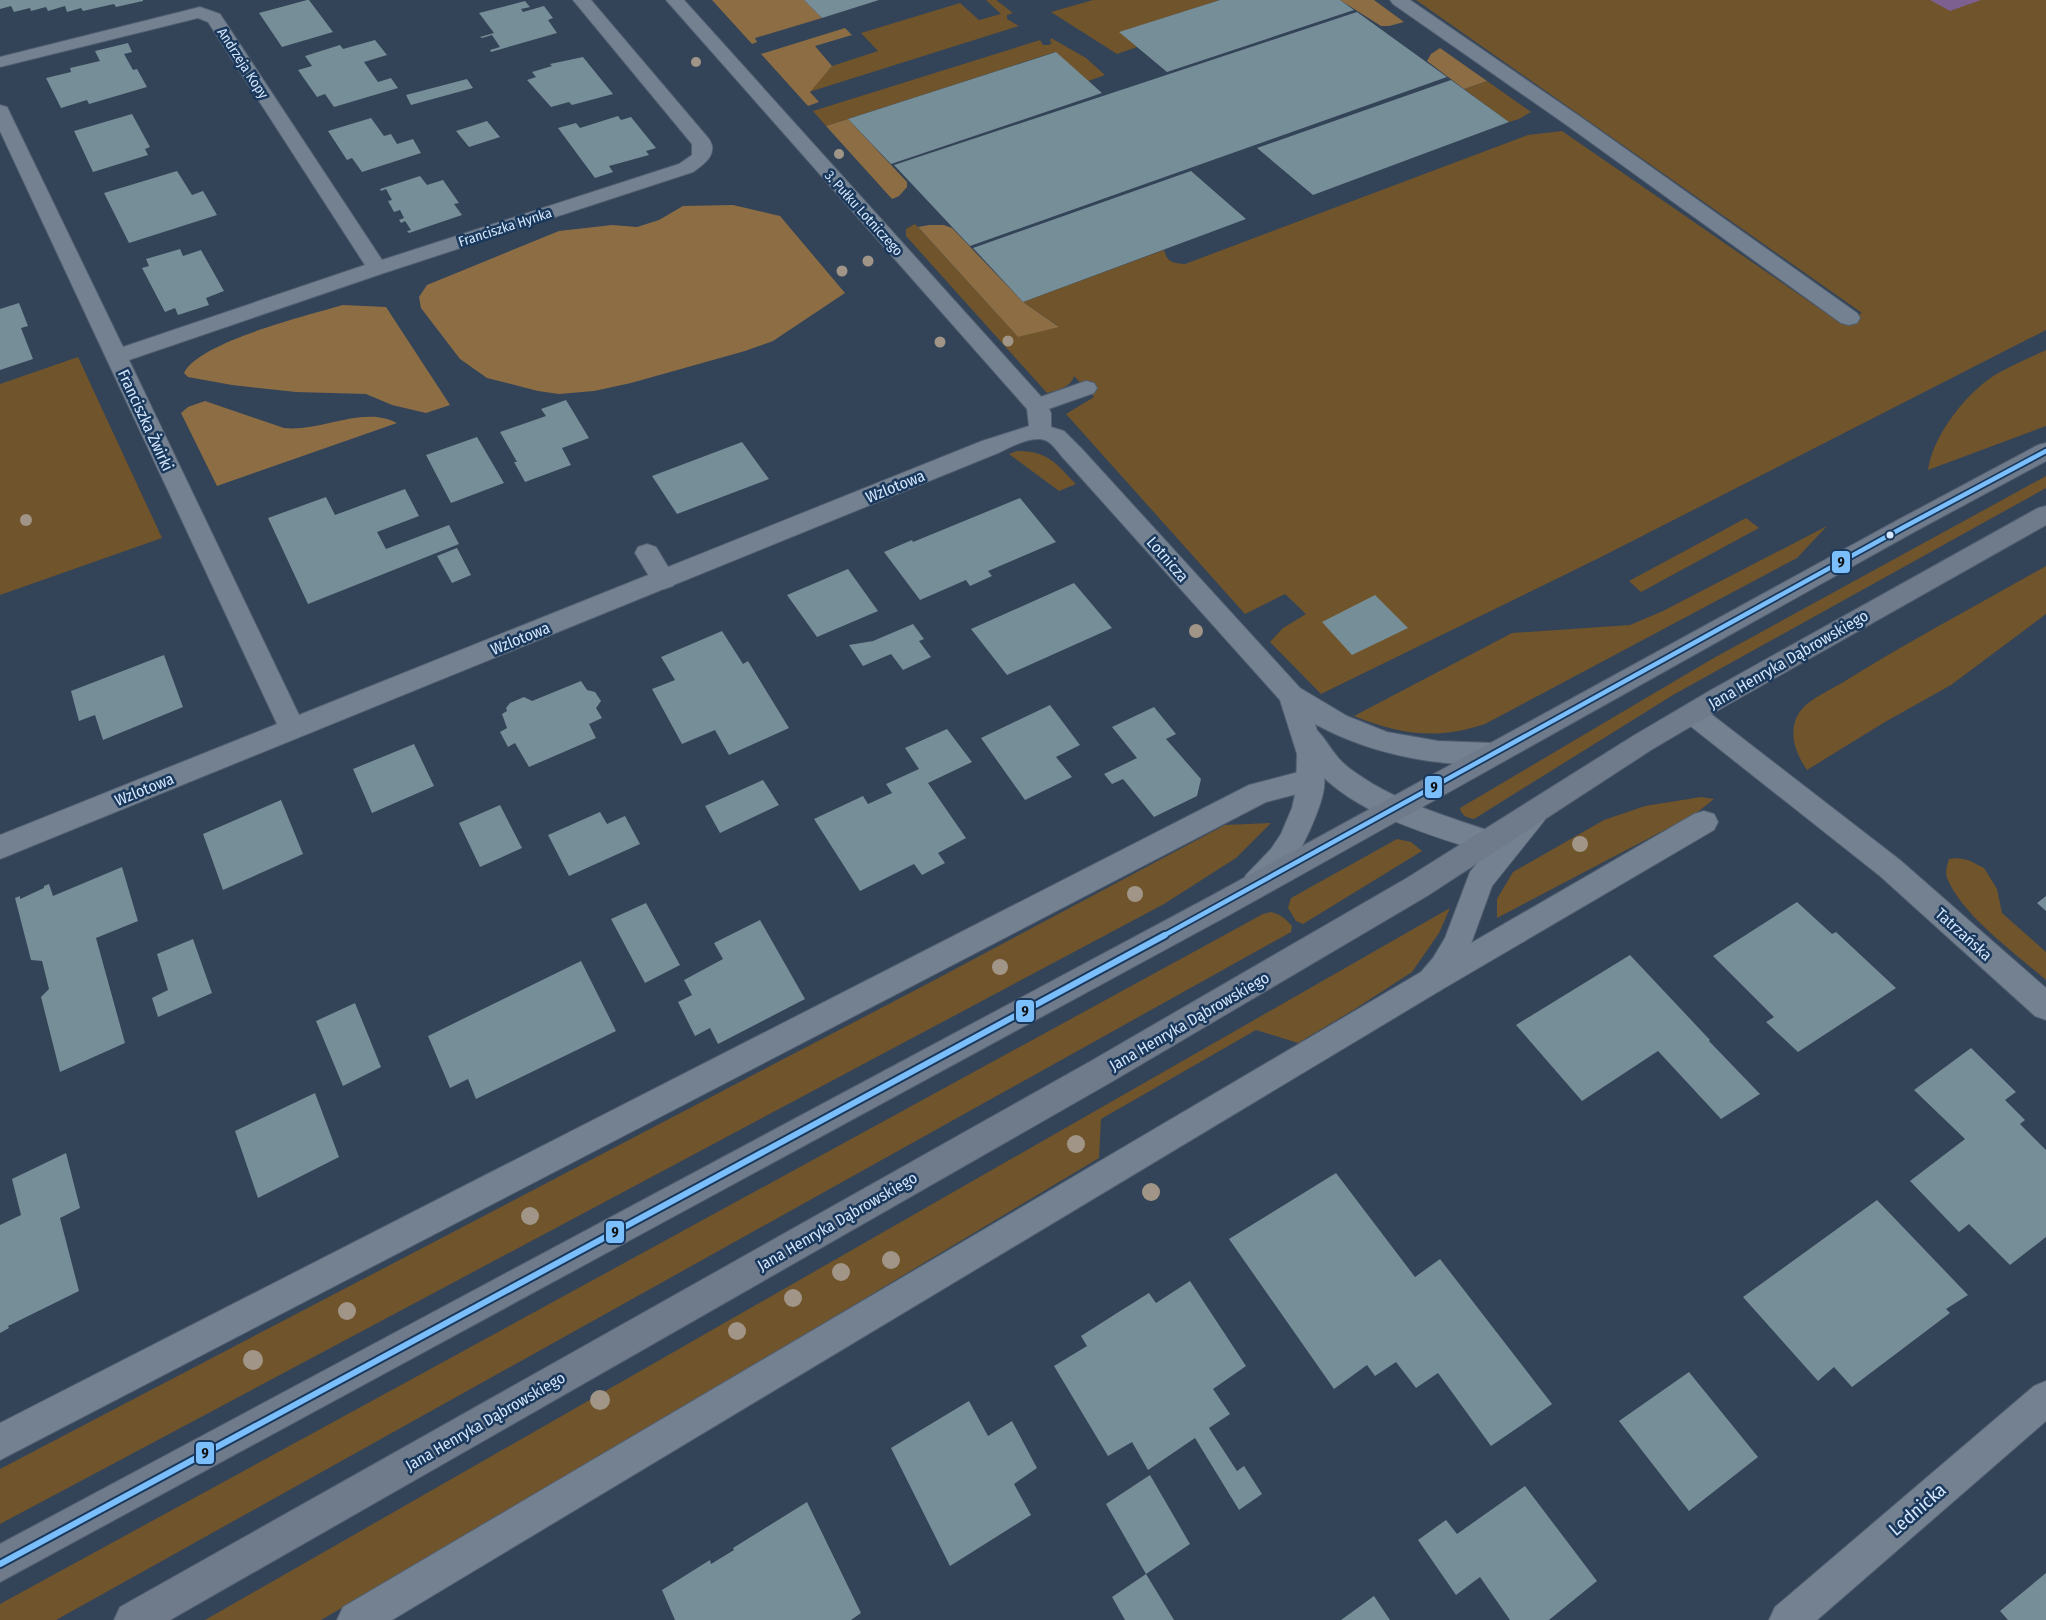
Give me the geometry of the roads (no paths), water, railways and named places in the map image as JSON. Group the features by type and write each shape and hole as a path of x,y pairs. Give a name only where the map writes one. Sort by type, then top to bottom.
{"main road":[{"path":"0,1564 1252,888 1904,527 2046,451"},
{"name":"Jana Henryka Dąbrowskiego","path":"133,1620 1102,1071 1417,887 1720,697 2046,514"}],"street":[{"name":"Franciszka Hynka","path":"117,357 377,268 686,168 701,157 702,143 582,0"},
{"name":"3. Pułku Lotniczego","path":"675,0 1037,406"},
{"path":"1399,0 1575,122 1849,318"},
{"name":"Andrzeja Kopy","path":"0,62 200,12 214,18 377,268"},
{"name":"Franciszka Żwirki","path":"0,111 293,729"},
{"path":"1040,431 1040,413 1037,406 1086,388"},
{"name":"Wzlotowa","path":"0,847 1011,439 1040,431"},
{"name":"Lotnicza","path":"1040,431 1056,436 1291,695 1312,710 1331,720 1386,742 1425,751 1493,754"},
{"path":"647,553 664,580"},
{"name":"Lotnicza","path":"1252,888 1281,858 1299,827 1308,804 1310,755 1305,733 1291,695"},
{"name":"Tatrzańska","path":"1693,714 1890,868 2046,1007"},
{"path":"1305,733 1332,770 1362,790 1395,808 1437,825 1488,842"},
{"path":"0,1442 1250,798 1310,780"},
{"name":"Jana Henryka Dąbrowskiego","path":"356,1620 1431,981 1443,967 1458,943 1480,880 1535,812"},
{"path":"1431,981 1704,822"},
{"name":"Lednicka","path":"1788,1620 2046,1398"}]}
